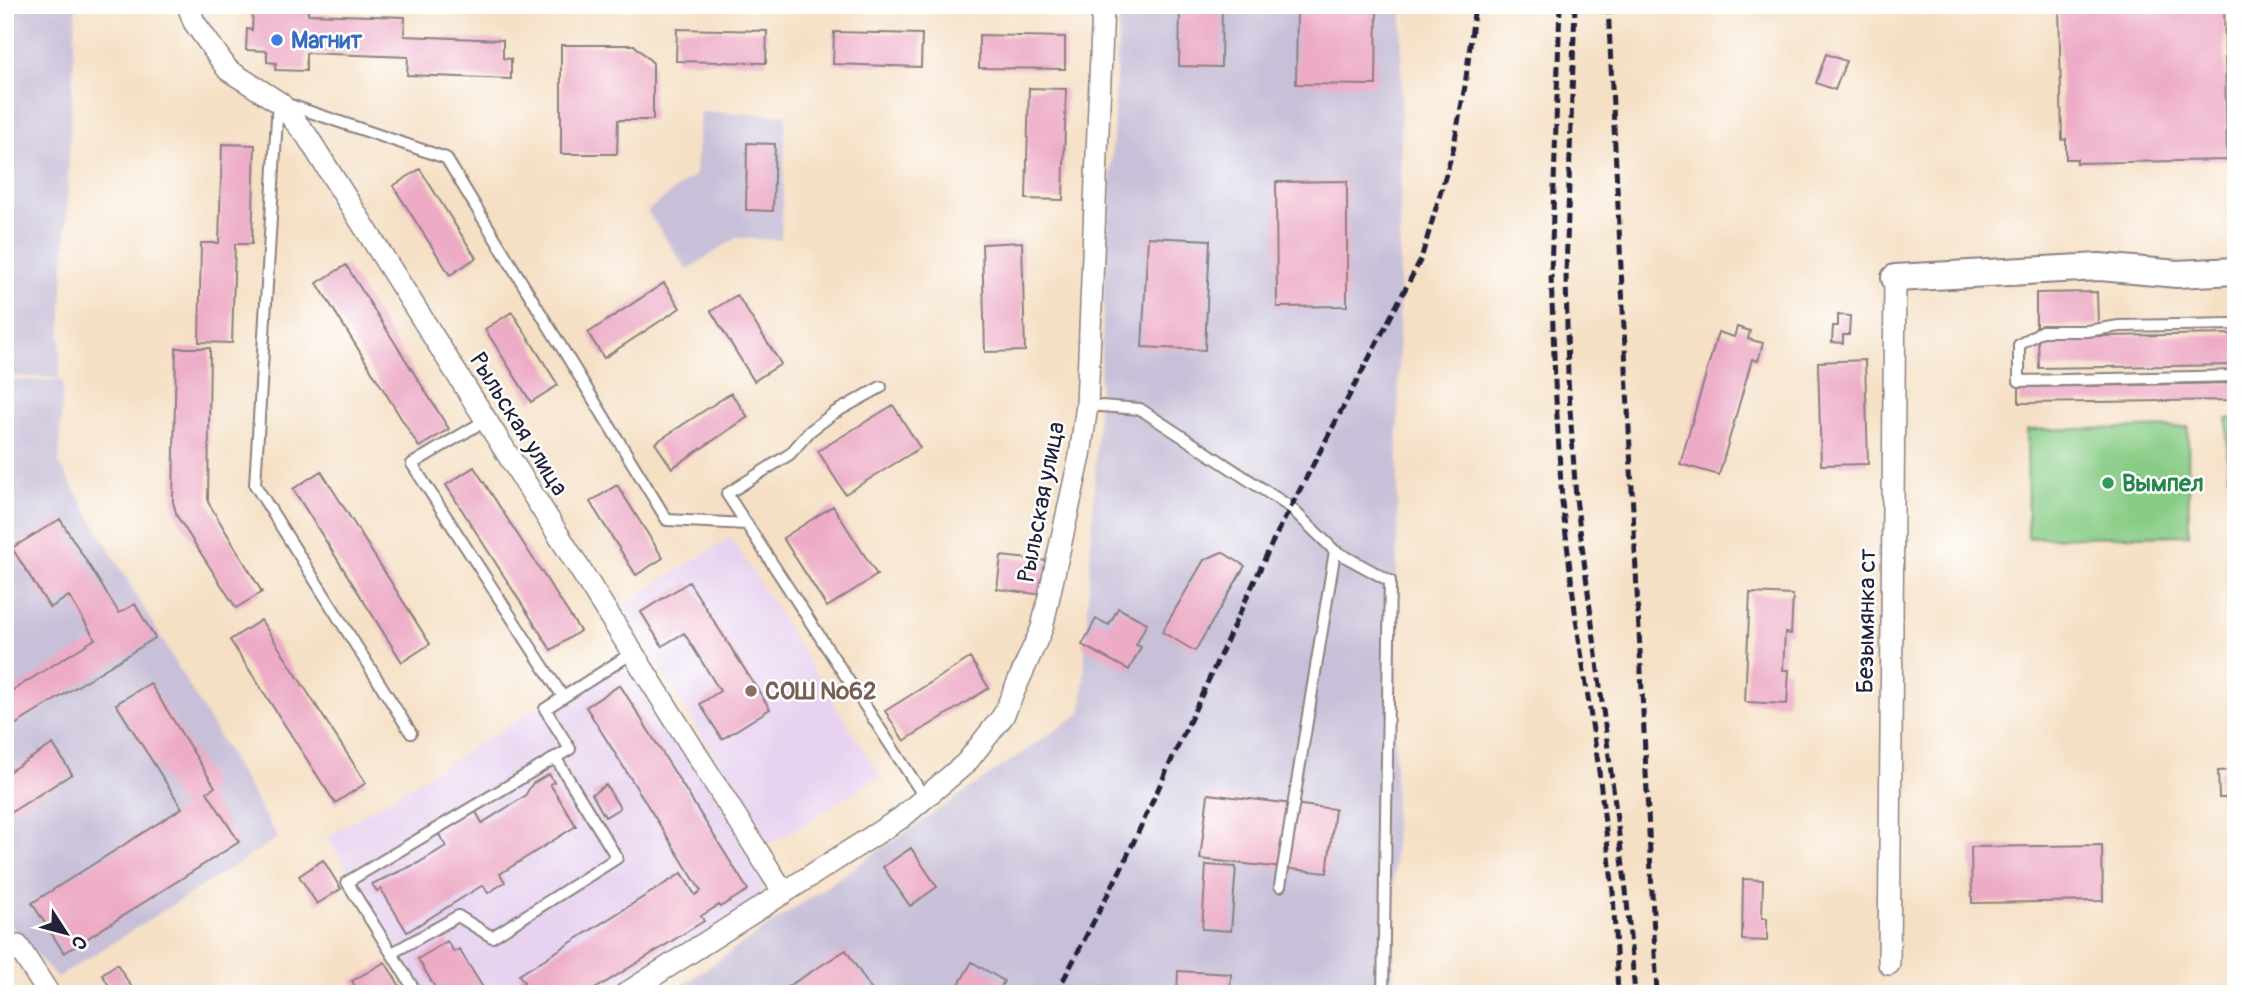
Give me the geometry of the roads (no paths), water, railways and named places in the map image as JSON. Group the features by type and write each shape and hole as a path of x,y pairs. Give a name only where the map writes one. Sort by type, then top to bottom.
{"street":[{"name":"Рыльская улица","path":"188,5 194,22 228,70 278,101 307,136 784,893"},
{"name":"Рыльская улица","path":"625,994 901,818 966,763 1003,716 1042,628 1080,456 1087,405 1103,5"},
{"path":"1895,278 2100,267 2177,274 2236,271"},
{"name":"Безымянка ст","path":"1889,964 1895,278"},
{"path":"6,950 18,946 49,994"}],"lane":[{"path":"411,733 255,485 278,101 446,158 667,520 747,524"},
{"path":"2236,324 2119,326 2087,331 2042,331 2019,345 2020,381 2236,376"},
{"path":"881,387 834,414 810,431 790,454 727,494 925,798"},
{"path":"1087,405 1140,409 1290,507 1335,551 1390,580 1383,994"},
{"path":"486,420 412,464 564,697"},
{"path":"1280,886 1335,551"},
{"path":"418,994 347,882 570,749 545,709 632,653"},
{"path":"392,953 458,916 492,937 617,858 555,758"}],"railway":[{"path":"1056,994 1122,867 1273,541 1421,259 1453,150 1465,86 1475,5"},
{"path":"1560,5 1551,274 1562,502 1613,891 1618,994"},
{"path":"1575,5 1566,273 1568,379 1576,498 1626,890 1635,994"},
{"path":"1608,5 1657,994"}],"place":[{"name":"Магнит","path":"277,40"},
{"name":"Вымпел","path":"2108,483"},
{"name":"СОШ №62","path":"751,691"}]}
